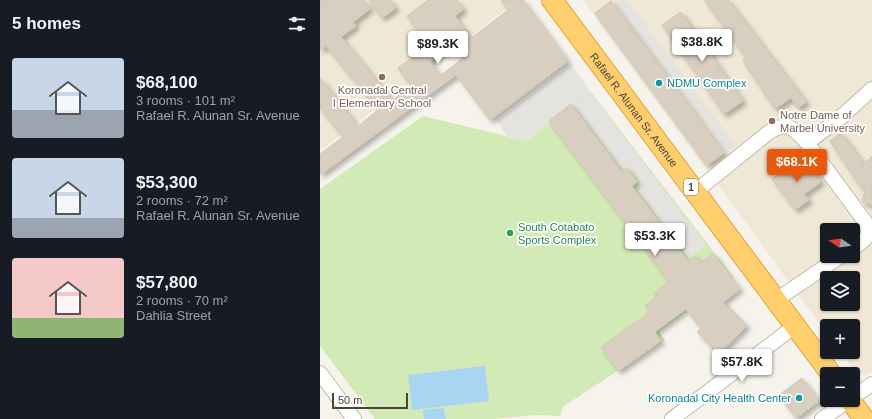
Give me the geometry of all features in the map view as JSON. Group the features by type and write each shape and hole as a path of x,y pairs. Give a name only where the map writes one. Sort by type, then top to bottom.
{"highway":[{"name":"Rafael R. Alunan Sr. Avenue","path":"552,0 610,80 826,367"},
{"path":"855,407 864,419"}],"street":[{"path":"807,143 840,118 872,89"},
{"path":"695,192 776,128 782,126 790,127 797,131 807,143 866,222 869,229 869,234 860,243"},
{"path":"776,300 831,263"},
{"path":"672,419 795,326"},
{"path":"320,373 354,419"},
{"path":"860,392 872,384"},
{"path":"822,419 839,407"}],"shaded area":[{"name":"Koronadal Central I Elementary School","path":"320,0 518,0 320,151"},
{"name":"Notre Dame of Marbel University","path":"583,0 872,0 872,371 866,375 860,373 860,367 851,367 845,359 860,359 860,319 820,319 820,324"},
{"path":"627,0 735,144 726,151 613,1"},
{"path":"571,64 591,92 526,141 507,136 497,121"},
{"path":"591,93 706,245 689,258 635,187 640,183 628,166 622,170 574,106"}],"green space":[{"name":"South Cotabato Sports Complex","path":"591,92 733,277 659,331 665,340 564,406 560,416 537,415 495,419 375,419 320,346 320,189 423,116 526,141 571,104"}],"water":[{"path":"485,366 489,401 412,410 408,375"},
{"path":"444,408 446,419 424,419 423,410"}],"building":[{"path":"320,0 364,0 370,9 353,22 356,26 341,37 393,100 411,86 398,68 428,44 407,16 428,0 456,0 464,9 455,16 471,38 508,10 501,0 523,0 568,61 490,120 456,75 320,175 320,154 343,137 320,108 320,78 358,126 378,110 326,46 320,50","holes":["454,43 464,57 440,76 430,61"]},
{"path":"369,0 390,0 396,8 382,18"},
{"path":"704,0 728,0 806,102 798,108 791,98 775,109 743,61 745,56"},
{"name":"NDMU Complex","path":"611,1 724,153 707,165 595,13"},
{"path":"681,12 743,101 724,114 662,25"},
{"path":"571,104 622,172 627,168 637,182 632,186 688,261 695,256 700,263 713,253 740,289 723,302 747,326 718,354 697,332 701,329 686,309 655,332 661,341 618,371 601,347 650,312 645,306 657,296 654,293 669,281 549,121"},
{"path":"841,133 864,164 872,156 872,205 862,202 865,190 858,183 830,141"},
{"path":"802,157 821,182 804,194 809,200 795,210 772,179"},
{"name":"Koronadal City Health Center","path":"802,378 819,401 796,418 779,395"}],"place":[{"name":"Koronadal Central I Elementary School","path":"382,77"},
{"name":"NDMU Complex","path":"659,83"},
{"name":"Notre Dame of Marbel University","path":"772,121"},
{"name":"South Cotabato Sports Complex","path":"510,233"},
{"name":"Koronadal City Health Center","path":"799,398"}]}
